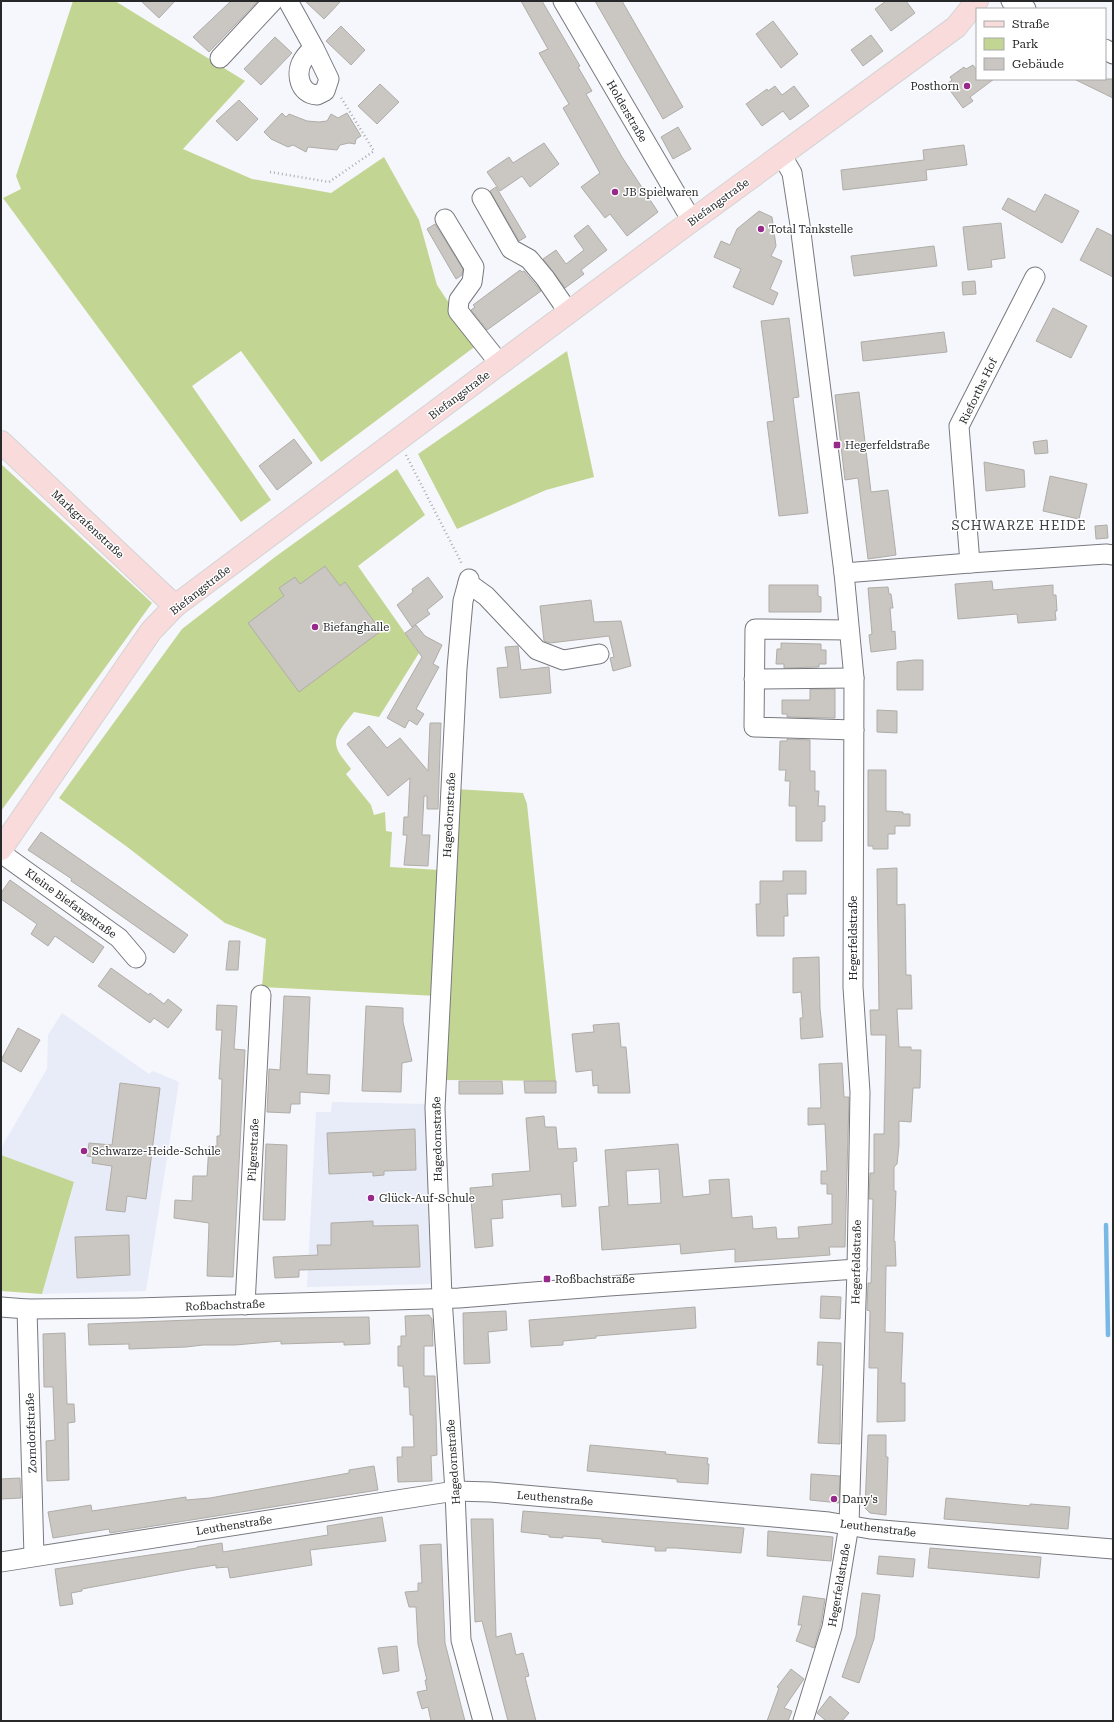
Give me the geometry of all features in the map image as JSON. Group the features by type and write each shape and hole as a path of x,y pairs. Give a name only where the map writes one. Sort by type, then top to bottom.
{"main road":[{"name":"Biefangstraße","path":"1,849 151,631 175,606 692,221 956,28 977,1"},
{"name":"Markgrafenstraße","path":"1,442 175,606"}],"street":[{"path":"220,58 273,1"},
{"path":"288,1 314,48 329,79 326,91 317,95 308,92 300,84 299,79 302,61 314,48"},
{"name":"Holderstraße","path":"563,1 692,221"},
{"path":"1011,1 1024,8"},
{"name":"Hegerfeldstraße","path":"782,156 792,173 800,225 844,573 854,678 853,987 860,1092 857,1269 849,1526 832,1627 803,1721"},
{"path":"482,198 511,249 529,259 545,278 569,313"},
{"path":"444,219 474,267 472,282 460,300 458,311 500,364"},
{"name":"Rieforths Hof","path":"970,562 960,426 1035,277"},
{"path":"844,573 970,562 1106,554 1113,555"},
{"path":"469,581 486,596 537,650 563,660 599,654"},
{"name":"Hagedornstraße","path":"469,581 463,600 457,668 435,1108 442,1298 456,1491 461,1640 483,1721"},
{"path":"849,630 755,629 754,727 854,730"},
{"path":"754,679 854,678"},
{"name":"Kleine Biefangstraße","path":"1,853 119,938 136,958"},
{"name":"Pilgerstraße","path":"245,1304 261,996"},
{"name":"Roßbachstraße","path":"1,1307 27,1310 442,1298 857,1269"},
{"name":"Zorndorfstraße","path":"27,1310 34,1556"},
{"name":"Leuthenstraße","path":"1,1562 456,1491 490,1492 829,1522 878,1530 1113,1548"}],"path":[{"path":"270,172 329,182 374,151 329,79"},
{"path":"399,440 469,581"}],"shaded area":[{"name":"Schwarze-Heide-Schule","path":"62,1013 149,1074 153,1071 179,1082 146,1291 42,1294 74,1183 1,1155 1,1148 47,1069 48,1035"},
{"name":"Glück-Auf-Schule","path":"332,1102 428,1104 433,1284 307,1287 316,1112 331,1112"}],"green space":[{"path":"73,1 115,1 245,81 183,149 252,179 331,193 384,157 419,220 437,285 477,345 321,462 241,351 192,386 271,500 241,522 3,198 21,189 16,176"},
{"path":"567,351 594,477 546,490 457,529 418,454"},
{"path":"1,464 152,603 1,811"},
{"path":"397,469 425,515 358,566 419,653 379,717 354,712 338,734 336,743 339,753 351,769 346,774 371,805 374,815 385,812 386,831 392,832 390,867 440,870 437,996 262,987 266,939 225,923 126,846 59,798 182,629 275,557"},
{"path":"455,789 523,793 527,804 556,1081 444,1080"},
{"path":"1,1155 74,1182 42,1294 1,1291"}],"building":[{"path":"141,1 175,1 159,18"},
{"path":"231,1 258,1 209,52 193,37"},
{"path":"305,1 341,1 324,19"},
{"path":"521,1 542,1 580,66 578,67 592,91 586,94 622,157 658,212 627,236 610,214 605,218 581,187 600,173 563,108 569,104 539,53 548,49"},
{"path":"595,1 622,1 683,107 663,119"},
{"path":"886,1 906,1 915,13 891,31 875,9"},
{"path":"773,21 798,54 781,68 756,34"},
{"path":"341,26 365,50 351,65 326,41"},
{"path":"871,35 883,51 863,66 851,50"},
{"path":"275,37 292,53 261,85 244,69"},
{"path":"973,65 976,70 976,80 993,80 970,97 973,101 963,108 946,85 952,80 950,77 964,67 966,69"},
{"path":"1113,79 1113,98 1076,80"},
{"path":"380,84 399,102 377,124 358,106"},
{"path":"775,86 782,95 794,86 809,106 790,120 783,111 762,126 746,104 767,89 768,91"},
{"path":"239,100 258,119 237,141 216,121"},
{"path":"282,113 286,117 289,114 307,121 319,122 327,121 331,114 338,118 347,113 361,136 356,139 355,144 349,143 340,145 337,150 308,147 306,152 293,145 288,147 271,139 264,132"},
{"path":"678,127 691,149 673,159 661,137"},
{"path":"544,143 559,164 530,187 522,176 500,191 487,172 509,157 513,163"},
{"path":"964,145 967,165 926,170 927,180 843,190 841,170 924,160 923,150"},
{"path":"496,187 526,237 519,241 490,191"},
{"path":"1045,194 1079,211 1062,243 1002,209 1008,198 1035,212"},
{"path":"759,211 772,217 776,246 771,256 782,261 770,289 778,293 773,305 733,287 741,269 714,257 721,241 730,245 737,229"},
{"path":"1001,223 1005,258 991,260 992,267 968,270 963,227"},
{"path":"435,224 463,269 462,275 456,279 427,229"},
{"path":"588,225 607,250 581,270 584,274 565,288 543,259 556,250 566,264 584,250 574,236"},
{"path":"1097,228 1113,236 1113,277 1080,260"},
{"path":"934,246 937,266 854,276 851,256"},
{"path":"520,270 522,272 524,271 541,291 487,330 471,310 475,307 473,305"},
{"path":"975,281 976,294 963,295 962,282"},
{"path":"1053,308 1087,326 1071,358 1036,341"},
{"path":"789,318 799,397 793,398 808,513 779,516 767,422 774,421 761,321"},
{"path":"944,332 947,352 863,361 861,342"},
{"path":"859,392 871,492 888,490 896,555 868,559 858,478 845,480 835,395"},
{"path":"294,439 312,463 277,490 259,466"},
{"path":"1047,440 1048,453 1035,454 1033,442"},
{"path":"984,462 1024,470 1025,487 986,491"},
{"path":"1050,476 1087,484 1079,519 1043,511"},
{"path":"1107,525 1108,538 1096,539 1095,526"},
{"name":"Biefanghalle","path":"325,566 340,586 345,582 381,631 299,692 248,623 284,596 279,588 295,577 300,584"},
{"path":"428,577 443,597 427,610 430,614 412,627 397,605 413,592 412,589"},
{"path":"992,581 993,590 1053,585 1053,595 1056,595 1056,620 1018,623 1017,614 958,619 955,584"},
{"path":"769,585 818,585 818,596 821,597 821,612 769,612"},
{"path":"888,587 889,594 891,594 893,608 890,608 892,632 895,631 896,649 871,652 869,635 872,634 868,588"},
{"path":"591,600 594,622 621,621 631,666 613,671 610,658 614,657 609,636 550,643 544,641 540,606"},
{"path":"416,625 425,636 442,645 433,664 439,667 416,709 424,714 417,725 409,720 405,728 387,718 422,657 405,633"},
{"path":"781,643 821,644 821,650 826,650 826,664 819,664 819,667 784,668 784,664 776,664 777,649 781,649"},
{"path":"518,646 521,670 549,667 551,693 500,698 497,668 508,667 505,647"},
{"path":"923,660 923,690 897,690 897,662"},
{"path":"810,689 835,689 835,718 787,717 787,714 782,714 782,700 810,700"},
{"path":"877,710 897,711 897,733 877,732"},
{"path":"430,723 441,723 438,809 427,809 427,796 424,796 422,835 430,835 428,866 404,865 407,835 403,835 404,817 408,817 410,778 388,796 347,744 369,726 387,748 400,738 428,771"},
{"path":"787,739 810,740 810,771 815,771 815,791 819,791 818,806 825,806 825,821 822,822 822,841 796,841 796,806 789,806 790,781 785,781 786,770 779,770 780,741 787,741"},
{"path":"868,770 886,770 886,811 910,814 910,826 895,826 895,834 888,834 888,849 873,849 873,846 868,846"},
{"path":"41,832 188,935 174,953 71,881 72,879 28,850"},
{"path":"897,868 897,905 905,904 906,975 911,975 912,1009 897,1009 899,1047 911,1047 911,1050 921,1050 920,1088 913,1088 911,1122 899,1121 897,1164 894,1167 894,1191 896,1191 894,1241 896,1266 886,1266 885,1332 903,1333 901,1383 905,1383 905,1421 877,1422 878,1368 869,1368 870,1311 867,1310 868,1283 871,1283 873,1199 869,1199 870,1173 874,1173 874,1134 884,1134 886,1035 871,1035 870,1010 879,1010 877,869"},
{"path":"783,871 806,871 806,894 787,894 788,916 784,916 784,936 757,936 756,904 760,904 760,881 783,881"},
{"path":"10,880 104,947 93,963 55,936 48,946 31,934 37,924 1,899 1,893"},
{"path":"229,941 240,941 238,970 226,970"},
{"path":"819,957 820,1008 823,1037 801,1039 800,1018 803,1018 801,992 793,993 793,958"},
{"path":"111,968 149,995 150,993 164,1004 168,999 182,1010 168,1028 154,1018 150,1023 98,986"},
{"path":"284,996 310,997 307,1074 330,1075 329,1094 300,1092 300,1104 291,1104 290,1113 267,1112 269,1069 280,1070"},
{"path":"217,1005 237,1006 234,1049 245,1050 233,1277 207,1276 209,1223 174,1218 175,1200 192,1201 193,1176 207,1176 209,1146 217,1146 217,1136 220,1136 222,1079 219,1079 222,1030 216,1030"},
{"path":"366,1006 403,1008 403,1022 412,1061 402,1063 401,1092 362,1091"},
{"path":"619,1023 621,1047 626,1047 630,1093 598,1093 598,1085 593,1086 592,1070 576,1072 572,1034 594,1032 593,1025"},
{"path":"18,1028 40,1040 21,1072 1,1060"},
{"path":"842,1063 844,1097 849,1097 845,1247 829,1247 830,1255 735,1262 735,1249 681,1254 680,1244 602,1250 599,1207 609,1206 605,1150 678,1144 683,1197 710,1194 709,1180 729,1179 732,1218 752,1216 753,1229 776,1227 777,1239 799,1238 798,1227 832,1224 832,1194 827,1194 827,1184 821,1184 821,1171 827,1171 825,1124 808,1125 808,1108 821,1108 819,1064","holes":["659,1169 661,1203 628,1205 626,1171"]},
{"path":"459,1081 502,1081 503,1094 459,1094"},
{"path":"524,1081 556,1081 556,1093 525,1093"},
{"path":"120,1083 160,1088 146,1199 127,1196 125,1212 106,1210 112,1166 92,1163 93,1157 87,1156 89,1143 112,1145"},
{"path":"544,1116 545,1127 556,1127 558,1149 576,1148 577,1161 573,1162 576,1206 562,1207 561,1194 502,1200 503,1218 491,1219 493,1246 475,1248 470,1188 493,1186 492,1174 530,1171 526,1118"},
{"path":"415,1129 416,1170 384,1171 384,1175 373,1176 373,1172 329,1174 327,1133"},
{"path":"266,1144 287,1145 285,1220 263,1220"},
{"path":"373,1221 373,1226 418,1225 420,1267 299,1270 299,1277 275,1278 273,1257 318,1255 317,1245 331,1245 331,1223"},
{"path":"129,1235 130,1275 77,1278 75,1237"},
{"path":"821,1296 841,1297 840,1319 820,1318"},
{"path":"695,1307 696,1328 596,1336 596,1338 563,1341 563,1345 531,1347 529,1320"},
{"path":"506,1311 507,1330 488,1332 490,1363 464,1364 463,1313"},
{"path":"429,1315 432,1319 433,1346 424,1346 424,1376 435,1376 437,1455 431,1456 432,1481 398,1482 397,1457 402,1457 402,1447 414,1447 413,1415 410,1415 409,1387 404,1387 403,1366 398,1366 398,1346 401,1346 401,1336 406,1336 405,1316"},
{"path":"369,1317 370,1344 344,1345 344,1342 281,1344 281,1341 235,1345 203,1345 129,1349 129,1344 89,1345 88,1324 216,1319"},
{"path":"65,1333 67,1404 74,1404 75,1422 68,1423 69,1480 47,1481 46,1441 55,1440 53,1387 44,1387 43,1334"},
{"path":"818,1342 841,1343 840,1444 818,1443 823,1365 817,1365"},
{"path":"868,1435 886,1435 886,1457 888,1457 886,1515 870,1513 865,1508"},
{"path":"590,1445 666,1452 665,1454 708,1458 708,1484 677,1482 677,1479 587,1471"},
{"path":"374,1466 378,1490 110,1533 109,1529 53,1538 48,1512 91,1505 92,1511 186,1497 186,1500 210,1498 349,1473 349,1470"},
{"path":"811,1474 840,1476 839,1503 810,1500"},
{"path":"20,1478 21,1498 1,1499 1,1479"},
{"path":"946,1498 1030,1506 1030,1504 1070,1507 1068,1529 944,1519"},
{"path":"523,1511 744,1528 741,1553 676,1548 666,1548 666,1551 655,1551 655,1547 602,1542 602,1539 563,1536 563,1538 549,1537 549,1535 521,1532"},
{"path":"382,1517 386,1541 310,1550 312,1565 230,1578 228,1567 216,1568 216,1565 190,1569 82,1589 82,1591 71,1593 73,1604 60,1606 55,1569 222,1543 223,1552 328,1535 327,1526"},
{"path":"471,1519 493,1519 496,1637 511,1633 516,1655 523,1653 529,1676 525,1677 536,1721 508,1721 482,1621 475,1622"},
{"path":"768,1531 833,1537 831,1561 767,1556"},
{"path":"441,1544 445,1643 465,1721 431,1721 428,1707 422,1709 417,1692 427,1690 425,1680 427,1680 418,1644 416,1607 409,1607 405,1592 418,1591 418,1583 422,1583 420,1545"},
{"path":"930,1548 1041,1557 1039,1578 928,1568"},
{"path":"879,1556 915,1559 913,1577 877,1574"},
{"path":"862,1593 880,1595 874,1639 859,1683 842,1677 856,1636"},
{"path":"803,1596 825,1599 821,1624 814,1648 796,1641 802,1625 798,1625"},
{"path":"397,1646 399,1671 383,1674 378,1648"},
{"path":"791,1669 804,1679 784,1708 792,1711 788,1721 767,1721 779,1688 777,1687"},
{"path":"830,1696 849,1713 842,1721 826,1721 817,1713"}],"waterway":[{"path":"1106,1225 1108,1335"}],"place":[{"name":"Posthorn","path":"967,86"},
{"name":"JB Spielwaren","path":"615,192"},
{"name":"Total Tankstelle","path":"761,229"},
{"name":"Hegerfeldstraße","path":"837,445"},
{"name":"Biefanghalle","path":"315,627"},
{"name":"Schwarze-Heide-Schule","path":"84,1151"},
{"name":"Glück-Auf-Schule","path":"371,1198"},
{"name":"Roßbachstraße","path":"547,1279"},
{"name":"Dany's","path":"834,1499"}],"district":[{"name":"SCHWARZE HEIDE","path":"1019,525"}]}
